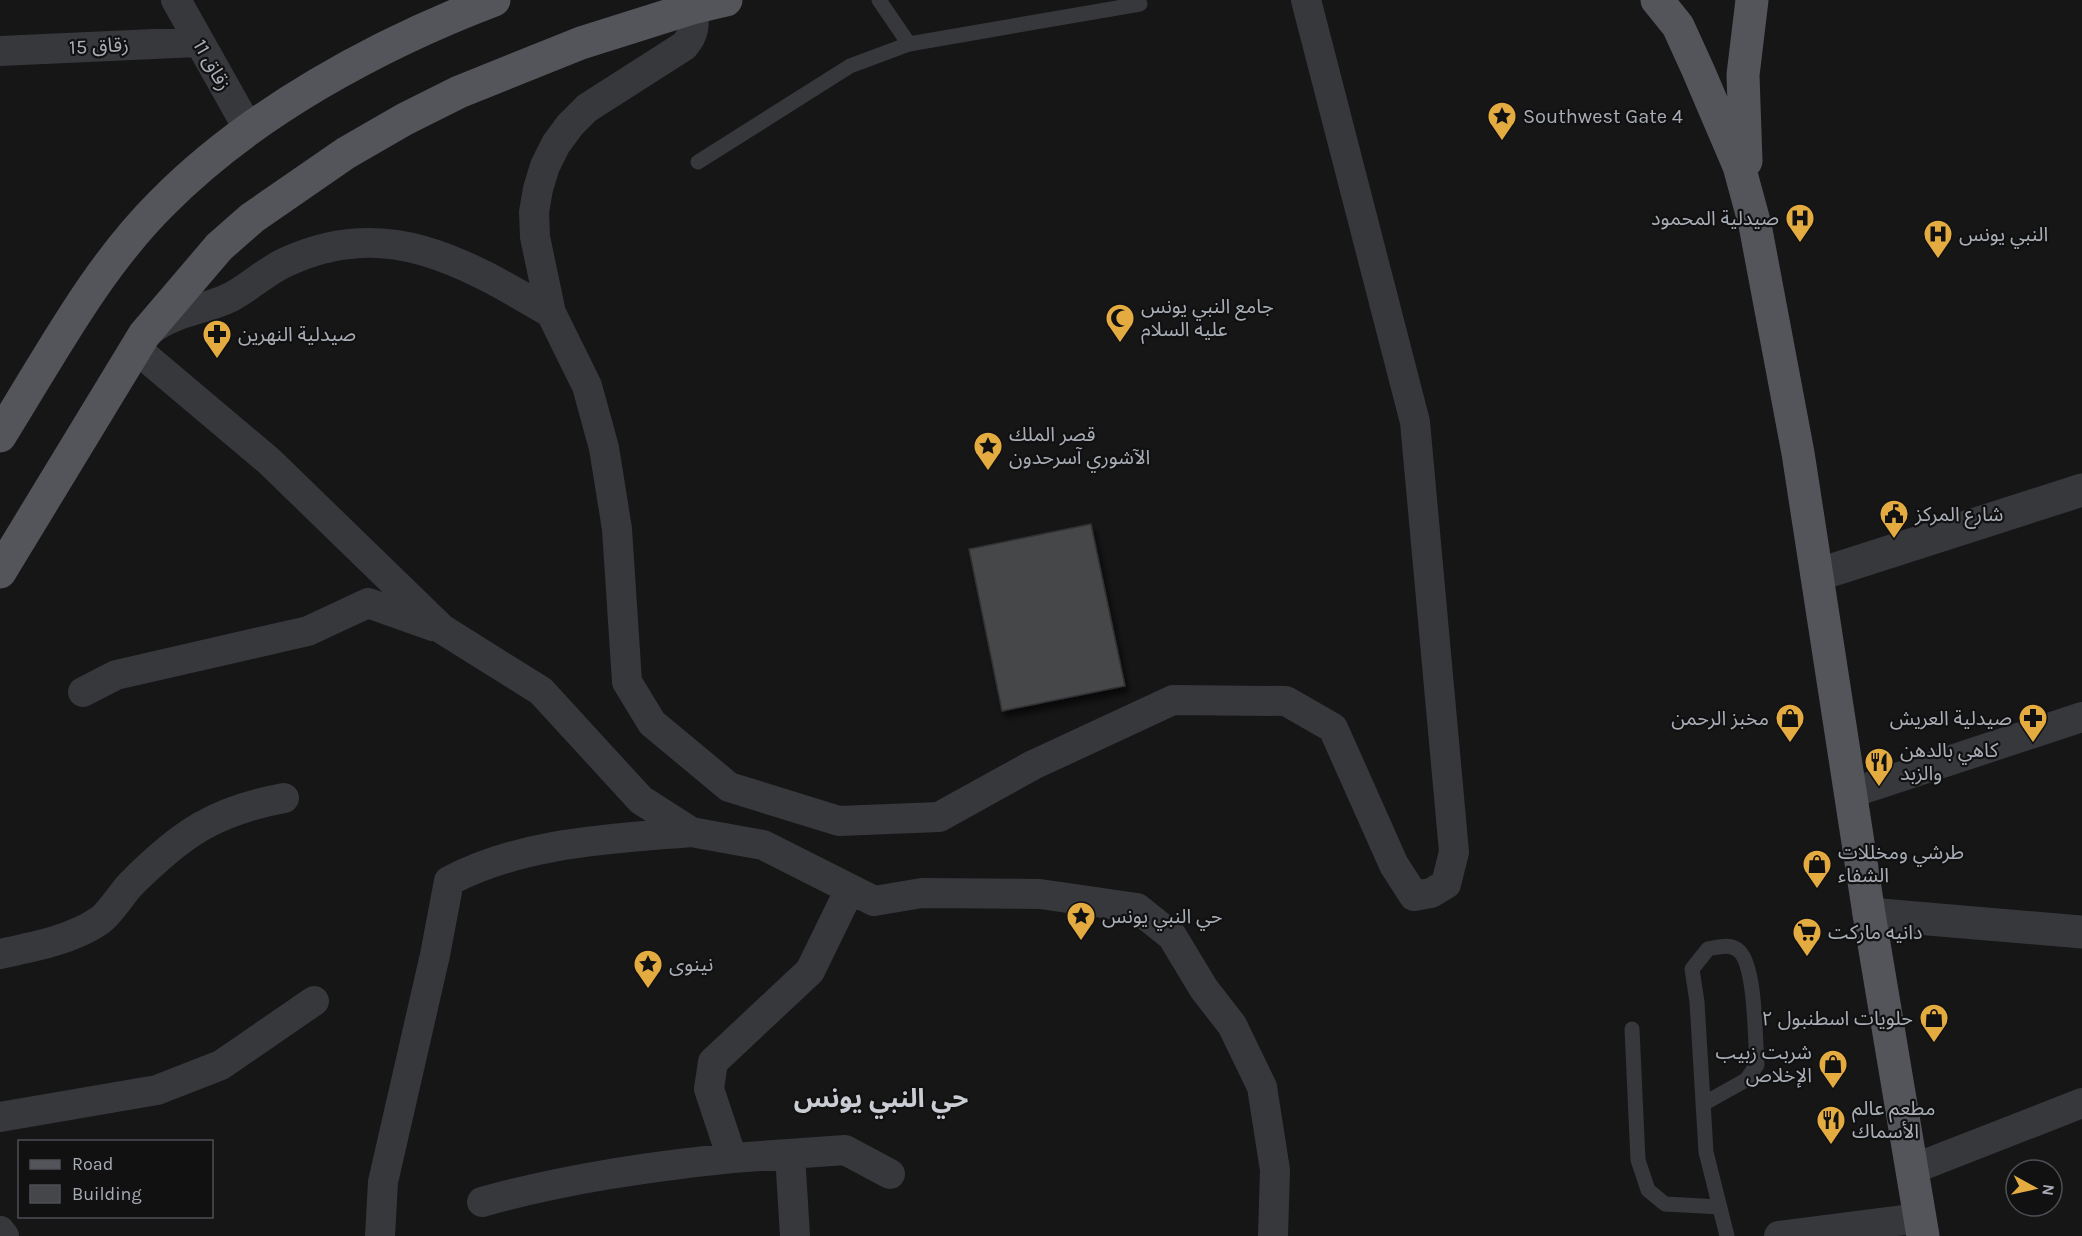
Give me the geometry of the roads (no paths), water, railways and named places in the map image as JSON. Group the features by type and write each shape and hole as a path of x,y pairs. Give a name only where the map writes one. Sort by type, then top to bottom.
{"main road":[{"path":"0,436 76,314 133,235 163,201 249,130 368,57 431,26 494,0"},
{"path":"0,572 140,341 219,247 252,218 346,153 405,118 517,67 581,42 690,4 726,0"},
{"path":"1657,0 1678,26 1698,70 1739,166 1755,225"},
{"path":"1752,0 1746,34 1743,115 1746,161 1755,225 1798,453 1869,914 1922,1227"}],"street":[{"name":"زقاق 11","path":"176,0 249,130"},
{"path":"690,4 694,20 691,39 678,52 587,108 561,138 545,166 538,189 535,237 551,313 588,386 604,448 617,529 627,682 652,723 729,787 839,821 939,817 1033,765 1173,700 1286,701 1333,728 1394,865 1414,896 1431,893 1446,884 1454,852 1415,422 1306,0"},
{"name":"زقاق 15","path":"0,51 198,42"},
{"path":"551,313 456,260 422,250 388,244 353,245 318,251 285,262 235,295 164,320 140,341 269,461 442,628 541,691 641,800 691,832"},
{"path":"1817,575 2082,490"},
{"path":"83,692 116,675 308,631 368,603 442,628"},
{"path":"1851,793 2082,717"},
{"path":"0,954 82,931 102,920 118,897 165,850 208,822 236,810 284,798"},
{"path":"380,1236 382,1182 435,955 449,881 466,872 536,849 601,839 691,832 763,845 874,901 922,893 1040,894 1137,908 1172,936 1204,989 1232,1025 1262,1087 1275,1170 1273,1236"},
{"path":"732,1158 709,1089 713,1062 810,970 850,889"},
{"path":"1869,914 2082,932"},
{"path":"0,1117 157,1090 221,1065 314,1001"},
{"path":"1913,1169 2082,1103"},
{"path":"482,1202 524,1190 635,1169 732,1158 845,1150 890,1174"},
{"path":"790,1154 795,1236"},
{"path":"1779,1236 1922,1227"},
{"path":"0,1231 4,1236"}],"lane":[{"path":"879,0 909,44"},
{"path":"698,162 850,66 909,44 1140,4"},
{"path":"1703,1104 1746,1080 1757,1065 1749,971 1740,952 1726,945 1708,949 1692,969 1706,1152 1727,1236"},
{"path":"1632,1029 1638,1160 1648,1190 1665,1204 1720,1207"}],"place":[{"name":"Southwest Gate 4","path":"1502,142"},
{"name":"صيدلية المحمود","path":"1800,244"},
{"name":"النبي يونس","path":"1938,260"},
{"name":"جامع النبي يونس عليه السلام","path":"1120,344"},
{"name":"صيدلية النهرين","path":"217,360"},
{"name":"قصر الملك الآشوري آسرحدون","path":"988,472"},
{"name":"شارع المركز","path":"1894,540"},
{"name":"مخبز الرحمن","path":"1790,744"},
{"name":"صيدلية العريش","path":"2033,744"},
{"name":"كاهي بالدهن والزبد","path":"1879,788"},
{"name":"طرشي ومخللات الشفاء","path":"1817,890"},
{"name":"حي النبي يونس","path":"1081,942"},
{"name":"دانيه ماركت","path":"1807,958"},
{"name":"نينوى","path":"648,990"},
{"name":"حلويات اسطنبول ٢","path":"1934,1044"},
{"name":"شربت زبيب الإخلاص","path":"1833,1090"},
{"name":"مطعم عالم الأسماك","path":"1831,1146"}],"district":[{"name":"حي النبي يونس","path":"881,1098"}]}
